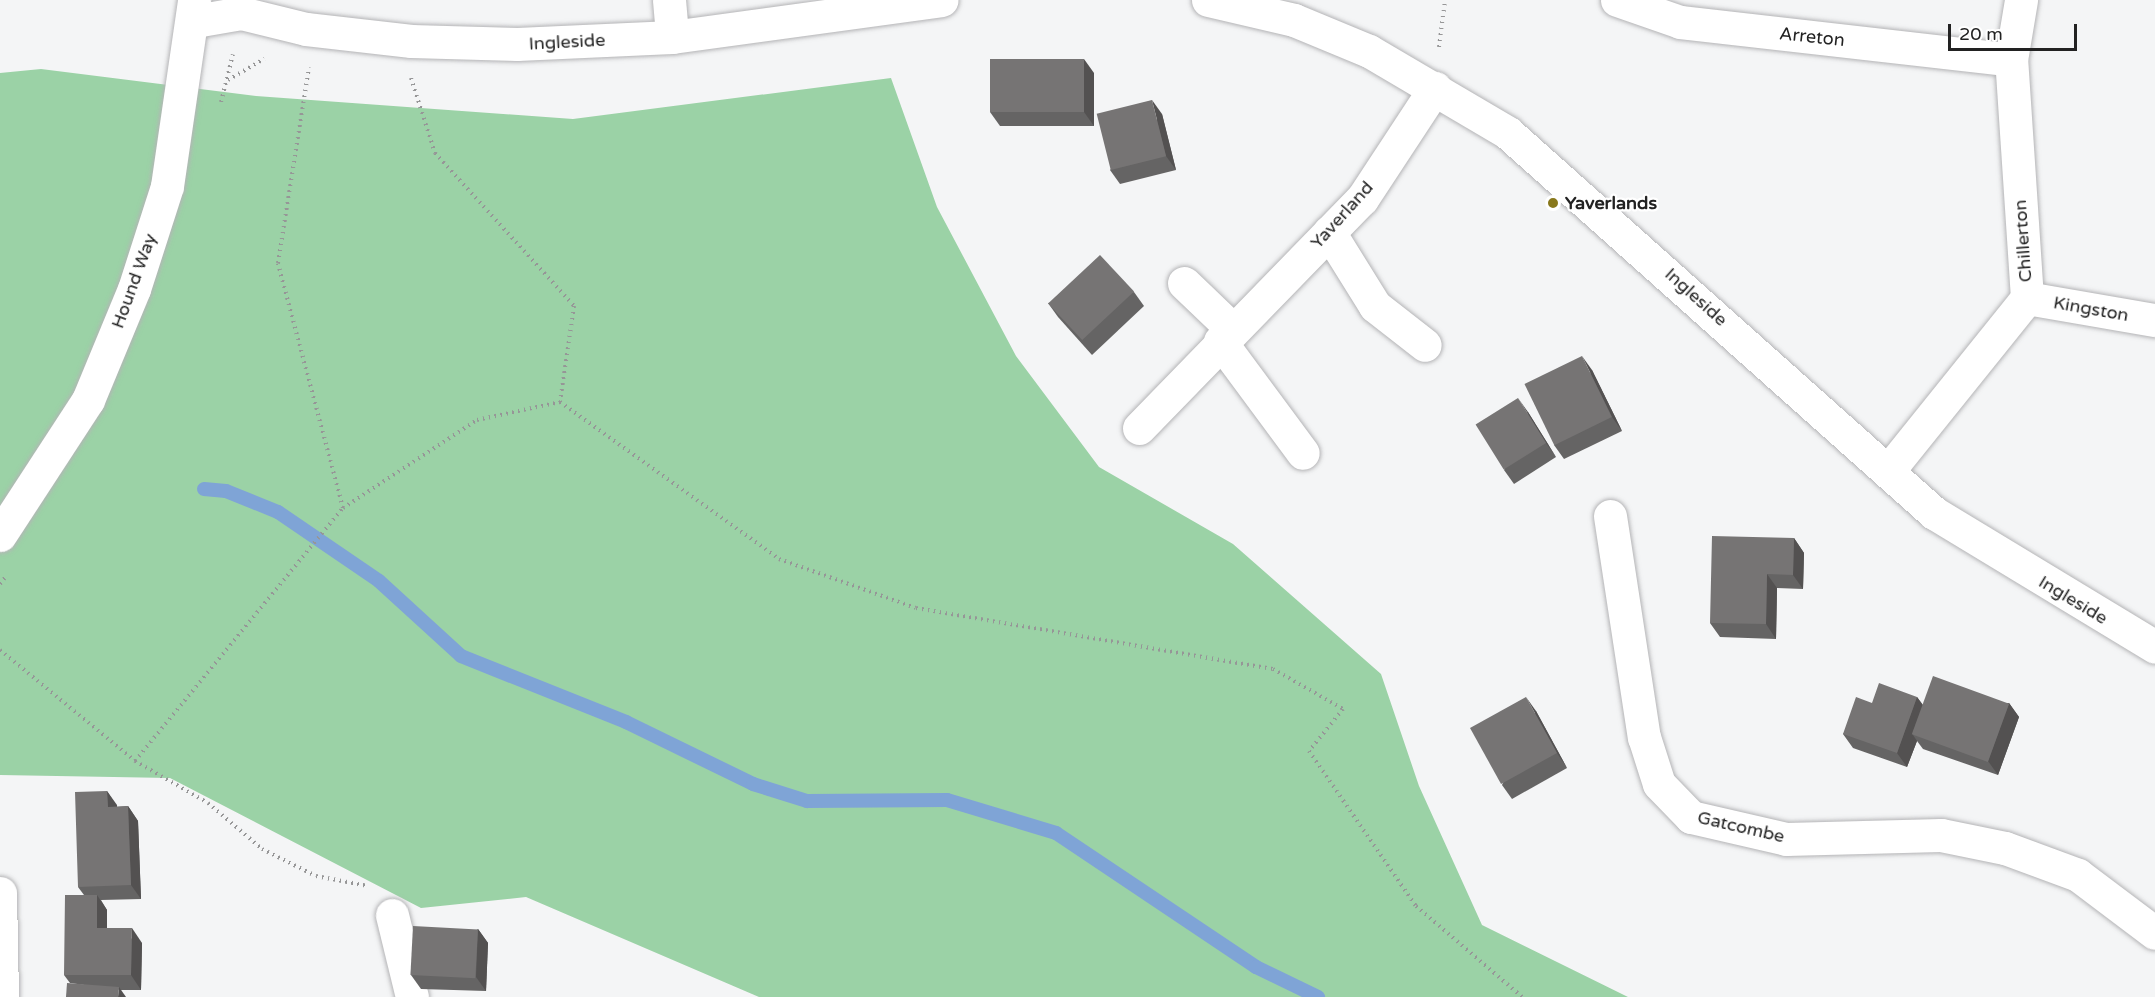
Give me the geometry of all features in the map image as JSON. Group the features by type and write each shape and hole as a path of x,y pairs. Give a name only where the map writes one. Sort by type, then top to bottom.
{"street":[{"path":"669,0 672,37"},
{"name":"Ingleside","path":"194,10 241,13 306,29 422,41 517,44 672,37 941,0"},
{"name":"Ingleside","path":"1208,0 1294,20 1369,51 1508,133 1598,208 1934,513 2155,647"},
{"name":"Arreton","path":"1617,0 1680,22 2011,60"},
{"name":"Chillerton","path":"1888,471 2027,298 2011,60 2021,0"},
{"name":"Hound Way","path":"0,535 88,400 134,289 167,186 194,10"},
{"name":"Yaverland","path":"1139,428 1226,335 1362,199 1435,88"},
{"path":"1329,232 1375,306 1425,345"},
{"path":"1184,283 1226,335 1304,453"},
{"name":"Kingston","path":"2027,298 2155,320"},
{"name":"Gatcombe","path":"1610,516 1644,737 1659,784 1691,817 1786,839 1941,835 2005,848 2078,874 2155,933"},
{"path":"0,893 2,997"},
{"path":"392,915 412,997"}],"path":[{"path":"228,80 265,58 276,58"},
{"path":"310,58 278,263 343,508"},
{"path":"410,75 435,153 574,306 560,402"},
{"path":"135,761 343,508 477,420 560,402 779,559 916,608 1273,669 1343,709 1309,751 1416,906 1522,997"},
{"path":"0,650 135,761 208,803 262,849 316,876 362,882 384,897 392,915"}],"green space":[{"path":"41,69 256,96 573,119 891,78 937,207 1016,356 1099,467 1233,544 1381,674 1419,786 1482,925 1628,997 759,997 526,897 421,908 170,778 0,775 0,73"}],"building":[{"path":"990,59 1084,59 1084,112 990,112"},
{"path":"1152,100 1166,156 1111,170 1097,114"},
{"path":"1100,255 1134,292 1082,340 1048,303"},
{"path":"1582,356 1612,417 1554,445 1524,384"},
{"path":"1518,398 1546,443 1504,469 1476,424"},
{"path":"1712,536 1794,538 1793,575 1767,574 1766,624 1710,623"},
{"path":"1933,676 2009,704 1988,762 1912,734"},
{"path":"1879,683 1917,697 1897,753 1843,734 1856,697 1872,703"},
{"path":"1526,697 1557,753 1501,784 1470,728"},
{"path":"107,791 108,807 128,806 131,885 78,887 75,792"},
{"path":"65,895 97,895 97,928 132,928 131,975 64,975"},
{"path":"413,926 478,929 475,978 410,975"},
{"path":"67,983 119,987 118,997 66,997"}],"waterway":[{"path":"204,489 226,491 278,512 379,581 461,656 626,722 753,784 807,801 947,800 1056,833 1256,967 1318,997"}],"place":[{"name":"Yaverlands","path":"1553,203"}]}
